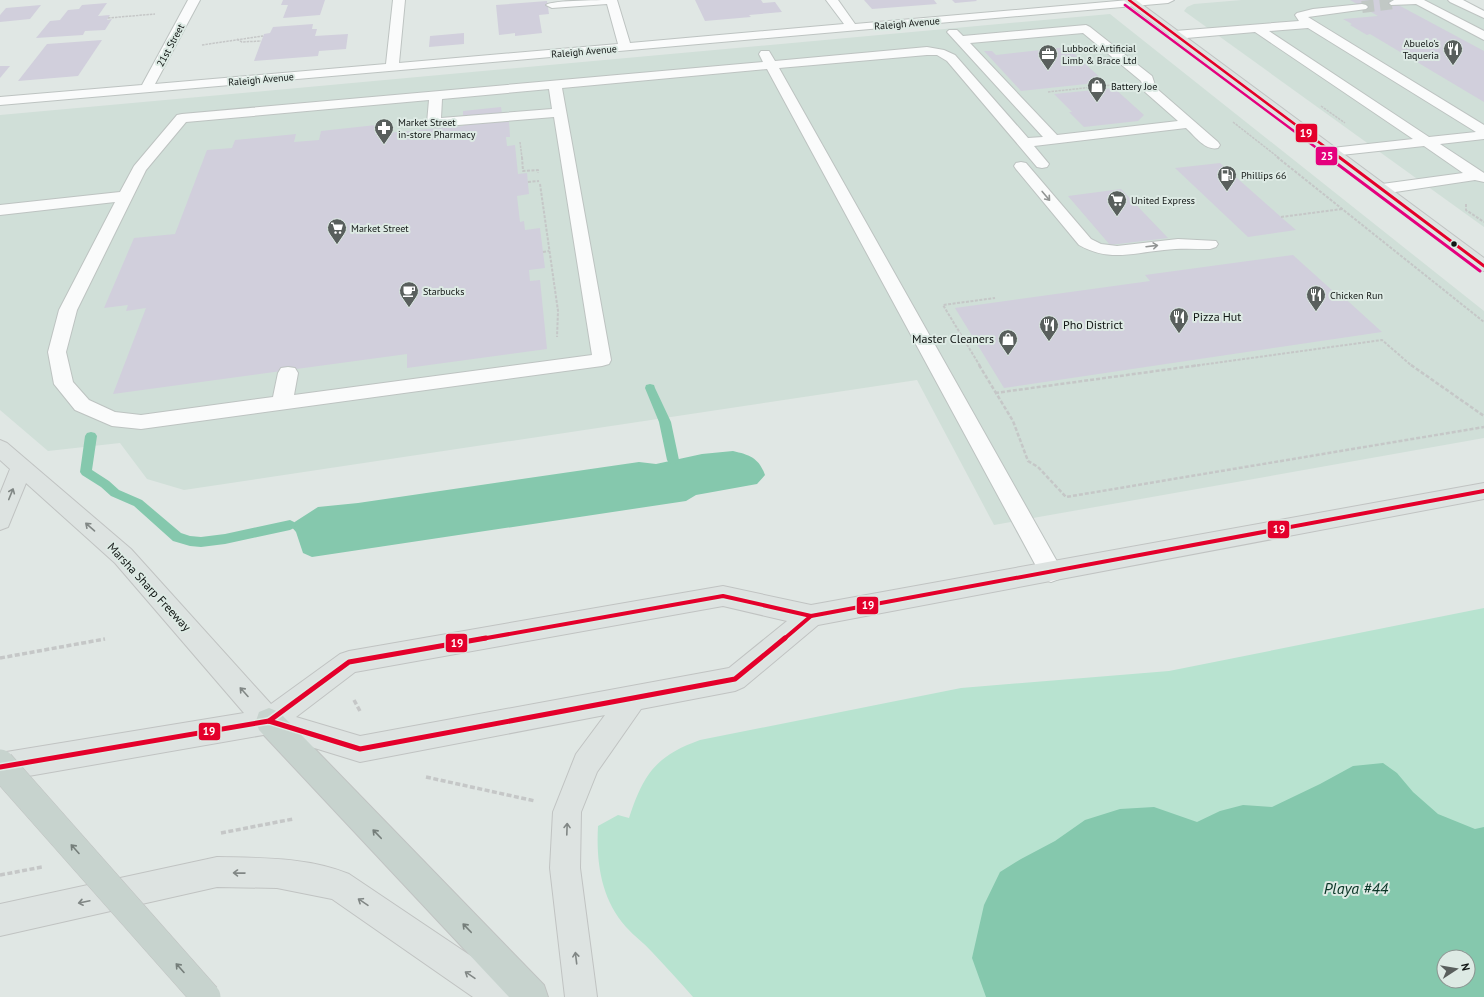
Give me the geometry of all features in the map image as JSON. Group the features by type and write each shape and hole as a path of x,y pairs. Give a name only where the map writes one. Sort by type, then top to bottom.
{"highway":[{"path":"270,721 532,997"},
{"path":"0,766 206,997"}],"main road":[{"path":"1131,2 1484,266"},
{"name":"Marsha Sharp Freeway","path":"0,448 123,556 270,721"},
{"path":"0,521 22,467"},
{"path":"270,721 349,662 723,596 811,616 1483,492"},
{"path":"0,766 270,721 360,749 735,679 811,616"},
{"path":"581,997 565,868 567,812 586,764 634,697"},
{"path":"0,920 217,872 277,873 338,885 502,997"}],"street":[{"name":"21st Street","path":"146,89 194,0"},
{"path":"392,68 399,0"},
{"path":"552,5 611,0 625,47"},
{"path":"832,0 852,27"},
{"name":"Raleigh Avenue","path":"0,101 1168,0"},
{"path":"1454,0 1484,15"},
{"path":"1396,4 1417,1 1484,36"},
{"path":"1362,7 1313,12 1302,15 1303,19 1310,24 1484,132"},
{"path":"942,20 1054,140"},
{"path":"1175,35 1310,24"},
{"path":"1257,28 1480,177"},
{"path":"961,40 1086,29 1147,79 1150,89 1213,145"},
{"path":"755,36 1051,572"},
{"path":"555,85 602,360 141,422 112,419 82,405 64,384 58,352 68,310 139,169 182,118 927,51 945,54 951,58 1042,164"},
{"path":"436,96 434,123 559,109"},
{"path":"1024,143 1189,124"},
{"path":"1332,152 1484,135"},
{"path":"1021,166 1085,242 1092,247 1113,251 1172,244 1210,244"},
{"path":"1382,189 1480,177"},
{"path":"0,210 126,196"},
{"path":"282,404 288,373"}],"path":[{"path":"108,18 161,13"},
{"path":"198,46 263,36"},
{"path":"237,39 242,42 261,41"},
{"path":"1013,96 1112,85"},
{"path":"519,136 523,171 538,170 558,311 556,342"},
{"path":"528,182 539,181"},
{"path":"1281,217 1342,209"},
{"path":"543,252 549,251"},
{"path":"995,298 943,305 1013,421 1028,461 1038,468 1066,498 1484,427"},
{"path":"995,393 1382,340 1405,361 1484,416"},
{"path":"0,658 105,639"},
{"path":"354,699 363,715"},
{"path":"426,776 539,802"}],"shaded area":[{"path":"1242,0 1447,0 1484,19 1484,227 1184,11 1187,7 1194,4"},
{"path":"1110,14 1484,311 1484,438 994,525 917,380 184,490 147,479 120,443 48,451 0,410 0,115"},
{"path":"1484,608 1484,997 693,997 673,974 626,927 618,916 611,904 602,880 598,853 598,826 618,815 629,818 640,789 646,778 662,760 672,753 700,740 961,688 1169,671"}],"water":[{"path":"733,451 753,458 763,469 765,475 757,484 696,495 686,501 312,557 303,553 296,532 290,525 318,507 358,503 639,462 656,464 702,454"},
{"name":"Playa #44","path":"1383,763 1397,773 1413,792 1438,814 1475,829 1484,827 1484,997 986,997 972,958 984,905 1000,872 1055,841 1085,820 1120,809 1154,807 1197,822 1220,811 1243,805 1272,807 1353,766"}],"building":[{"path":"283,0 325,0 320,15 283,18 288,5 281,5"},
{"path":"695,0 761,0 763,3 775,2 782,12 749,15 751,17 705,21"},
{"path":"864,0 934,0 937,4 872,9"},
{"path":"952,0 976,0 977,1 955,3"},
{"path":"1350,0 1389,0 1484,51 1484,102 1370,34 1367,35 1350,25 1352,24 1343,19 1378,16"},
{"path":"547,1 549,14 539,15 542,33 515,36 515,33 499,35 496,5"},
{"path":"107,3 98,16 110,15 107,20 112,19 105,30 85,31 83,35 36,38 50,21 60,20 68,10 79,9 82,5"},
{"path":"41,5 30,19 0,22 0,15 6,8"},
{"path":"313,24 312,29 317,29 315,36 348,34 346,49 319,51 318,56 254,61 264,34 270,33 273,27"},
{"path":"464,33 464,44 429,47 430,36"},
{"path":"102,40 78,76 18,81 47,44"},
{"name":"Lubbock Artificial Limb & Brace Ltd","path":"1067,47 1105,82 1021,91 984,51 992,51 996,55"},
{"path":"0,66 10,66 0,78"},
{"name":"Battery Joe","path":"1114,88 1144,115 1138,121 1084,127 1069,112 1072,112 1054,94"},
{"name":"Market Street","path":"501,107 503,121 509,121 510,137 506,137 507,146 515,145 518,174 527,173 529,194 517,196 520,222 524,221 525,230 540,228 545,268 529,270 530,281 540,280 547,349 407,368 407,354 113,394 146,308 126,311 128,305 104,308 134,238 175,234 207,150 232,148 235,140 296,134 294,142 319,140 321,131 376,125 375,134 463,126 463,111"},
{"name":"Phillips 66","path":"1220,163 1296,230 1248,237 1175,168"},
{"name":"United Express","path":"1121,189 1168,238 1110,245 1068,196"},
{"path":"1293,255 1334,292 1338,292 1382,332 1004,388 955,308 1150,281 1145,275"}],"waterway":[{"path":"650,388 665,422 673,460"},
{"path":"91,436 86,472 105,484 115,493 138,503 177,537 190,541 201,542 225,539 290,525"}],"tunnel":[{"path":"1362,7 1395,3"}],"transit line":[{"name":"19","path":"1129,0 1484,266"},
{"name":"25","path":"1125,5 1480,271"},
{"name":"19","path":"269,721 349,662 723,596 811,616 1484,491"},
{"name":"19","path":"0,767 269,721 360,749 735,679 811,616"}],"place":[{"name":"Abuelo's Taqueria","path":"1453,66"},
{"name":"Lubbock Artificial Limb & Brace Ltd","path":"1048,71"},
{"name":"Battery Joe","path":"1097,103"},
{"name":"Market Street in-store Pharmacy","path":"384,145"},
{"name":"Phillips 66","path":"1227,192"},
{"name":"United Express","path":"1117,217"},
{"name":"Market Street","path":"337,245"},
{"name":"Starbucks","path":"409,308"},
{"name":"Chicken Run","path":"1316,312"},
{"name":"Pizza Hut","path":"1179,334"},
{"name":"Pho District","path":"1049,342"},
{"name":"Master Cleaners","path":"1008,356"}]}
